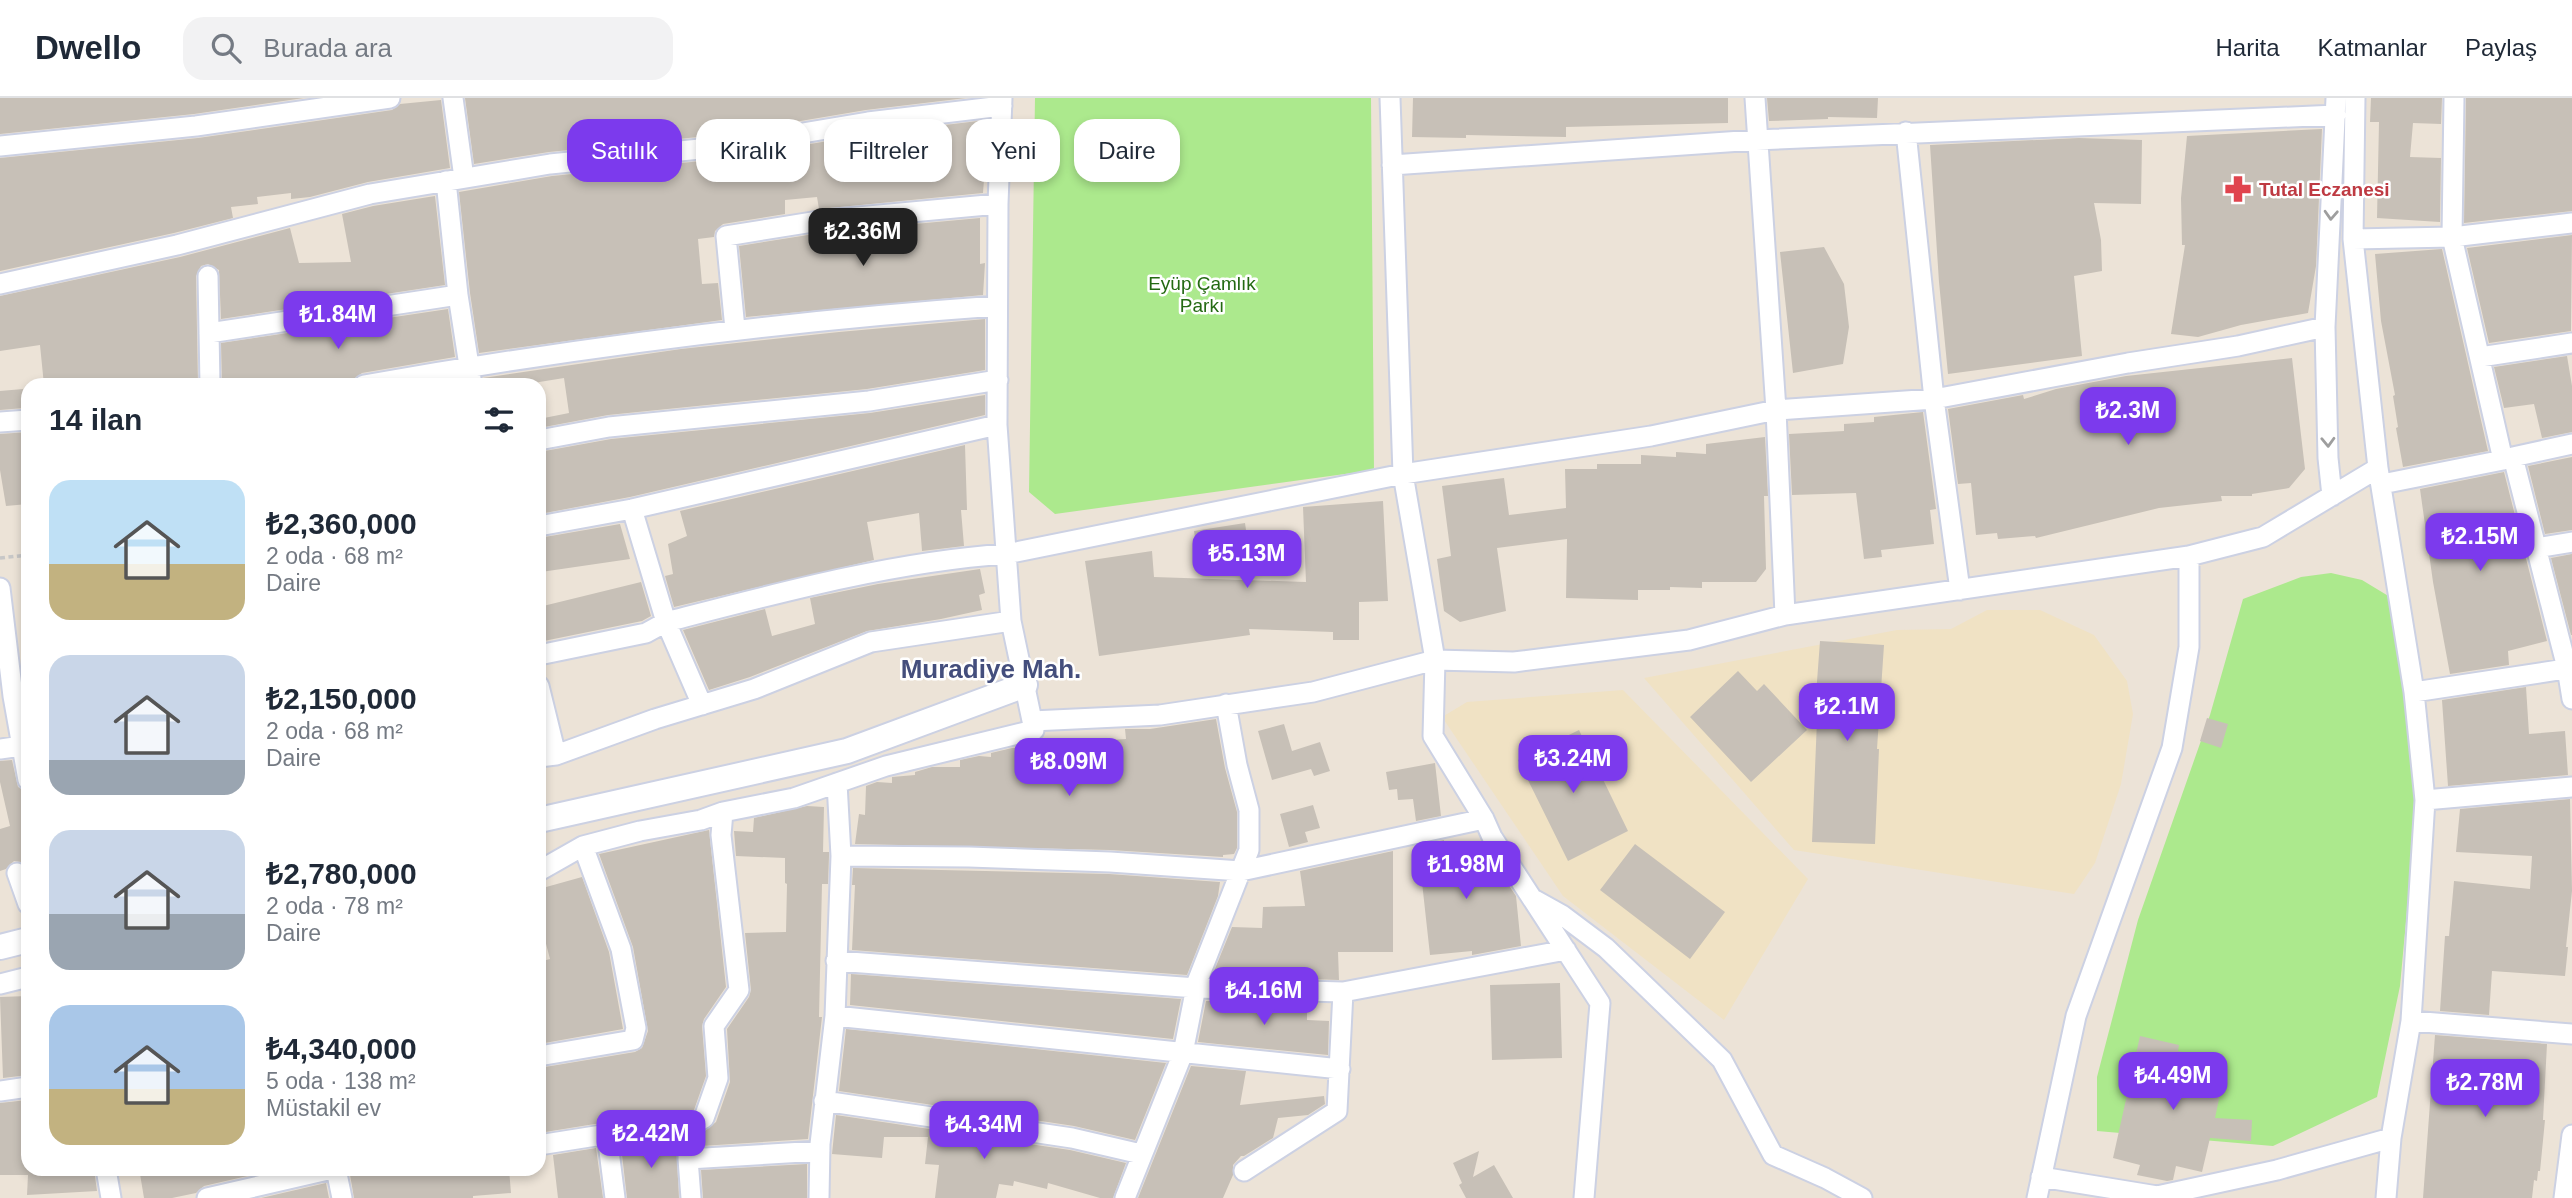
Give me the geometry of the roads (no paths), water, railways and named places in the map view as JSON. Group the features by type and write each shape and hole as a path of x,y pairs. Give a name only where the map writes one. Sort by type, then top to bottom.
{"street":[{"path":"0,146 196,126 354,101 390,98"},
{"path":"453,98 458,295 471,376"},
{"path":"1390,98 1403,474 1435,660 1433,736 1484,819 1492,837 1601,1003 1584,1198"},
{"path":"1755,98 1776,410 1784,615"},
{"path":"2355,98 2353,239 2380,476 2414,692 2425,800 2411,1021 2391,1138 2386,1198"},
{"path":"2454,98 2452,237 2480,357 2570,668 2572,699"},
{"path":"0,284 177,245 370,194 550,164 720,147 1002,102 998,204 997,425 1011,621 1034,730 886,766 794,798 583,846 546,867"},
{"path":"1392,165 1756,140 2336,106 2325,327 2328,458 2332,496"},
{"path":"1906,132 1934,399 1960,590"},
{"path":"736,328 726,236 825,220 998,204"},
{"path":"2353,239 2452,237 2572,223"},
{"path":"208,276 210,378"},
{"path":"209,333 458,295"},
{"path":"447,378 736,328 997,306"},
{"path":"546,654 646,633 666,622 855,577 963,557 1006,554 1403,474 1651,436 1776,410 1934,399 2128,363 2238,346 2325,327"},
{"path":"2480,357 2572,343"},
{"path":"546,439 609,427 869,401 998,380"},
{"path":"0,422 21,420"},
{"path":"546,525 632,509 997,425"},
{"path":"1032,721 1160,715 1312,692 1435,660 1514,662 1676,642 1784,615 2189,556 2263,537 2332,496 2380,476 2508,459 2572,444"},
{"path":"632,509 666,622 702,705"},
{"path":"2536,548 2572,542"},
{"path":"2037,1198 2076,1016 2172,748 2189,647 2189,556"},
{"path":"0,589 3,647 21,694"},
{"path":"547,756 754,689 871,642 1011,621"},
{"path":"2414,692 2570,668"},
{"path":"546,818 847,751 1024,685"},
{"path":"1125,1198 1183,1053 1196,988 1249,850 1249,810 1237,765 1226,704"},
{"path":"0,749 21,746"},
{"path":"819,1198 824,1101 835,1016 841,856 837,783"},
{"path":"2425,800 2572,787"},
{"path":"546,1144 602,1135 650,1133 689,1127 704,1118 718,1078 713,1026 739,990 721,835 723,812"},
{"path":"841,856 1097,861 1241,871 1484,819"},
{"path":"546,1055 633,1040 636,1028 621,949 583,846"},
{"path":"1532,898 1562,915 1606,948 1721,1060 1773,1155 1862,1198"},
{"path":"0,947 21,942"},
{"path":"836,961 1196,988 1343,992 1566,950"},
{"path":"0,984 21,979"},
{"path":"1244,1171 1337,1111 1343,992"},
{"path":"835,1016 1340,1069"},
{"path":"2411,1021 2572,1034"},
{"path":"0,1091 21,1088"},
{"path":"824,1101 1072,1138 1142,1154"},
{"path":"689,1127 691,1198"},
{"path":"602,1135 608,1143 615,1198"},
{"path":"2564,1198 2572,1135"},
{"path":"2041,1177 2157,1196 2277,1170 2391,1138"},
{"path":"688,1158 820,1151"},
{"path":"107,1176 111,1198"},
{"path":"207,1198 303,1176"},
{"path":"336,1176 342,1198"}],"place":[{"name":"Tutal Eczanesi","path":"2238,189"}],"district":[{"name":"Muradiye Mah.","path":"991,669"}],"park label":[{"name":"Eyüp Çamlık Parkı","path":"1202,294"}]}
